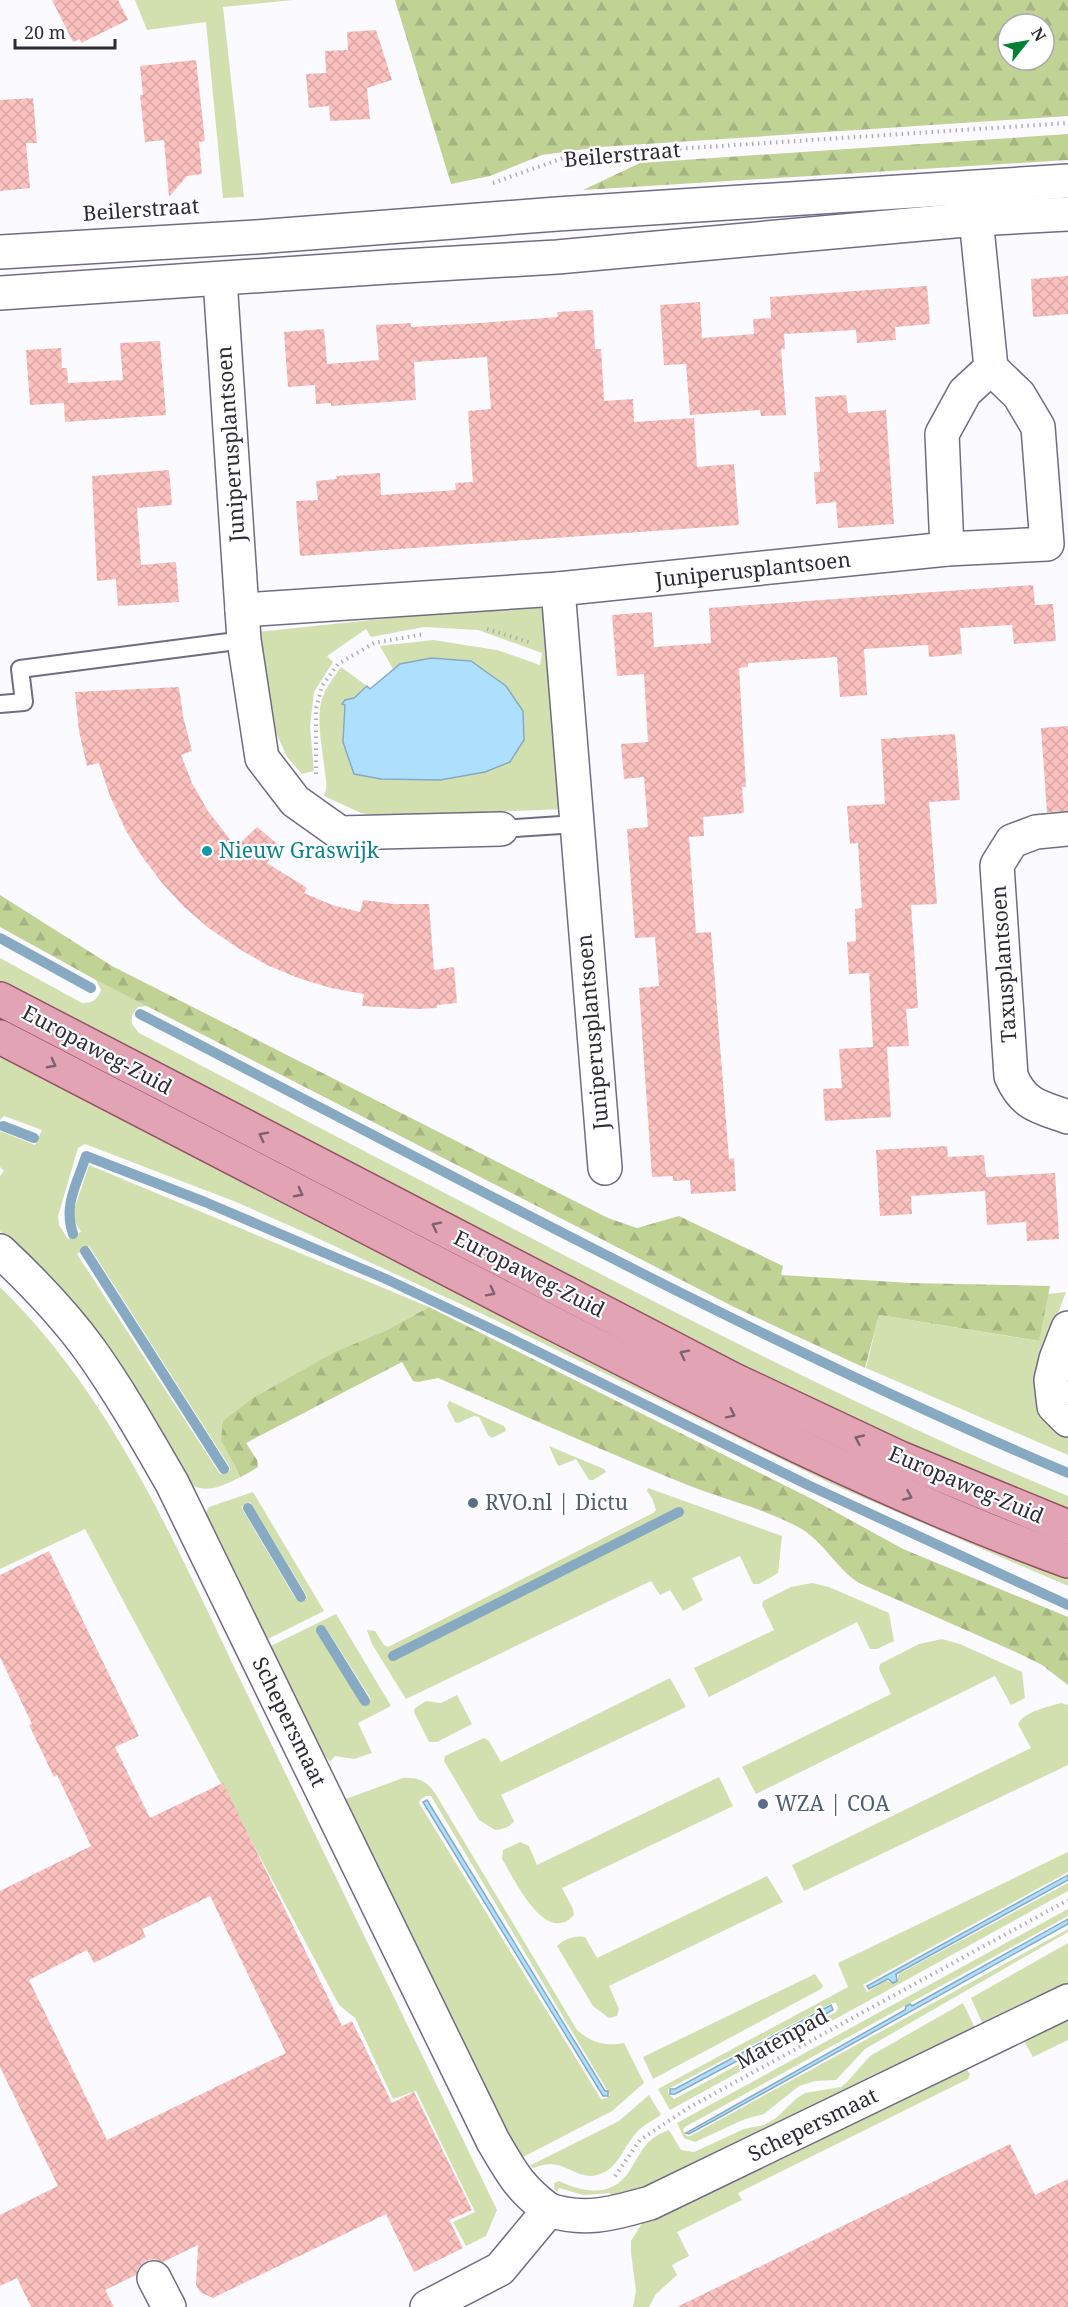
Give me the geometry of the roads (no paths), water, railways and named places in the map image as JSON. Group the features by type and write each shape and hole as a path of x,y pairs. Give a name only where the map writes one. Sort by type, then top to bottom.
{"main road":[{"name":"Europaweg-Zuid","path":"0,999 732,1379 900,1458 1068,1527"},
{"name":"Europaweg-Zuid","path":"0,1037 323,1206 734,1416 959,1519 1068,1561"}],"street":[{"name":"Beilerstraat","path":"0,252 256,237 557,214 1068,181"},
{"path":"947,549 942,434 965,393 991,368 973,187"},
{"path":"557,214 557,257"},
{"path":"0,293 557,257 976,219 1068,214"},
{"name":"Juniperusplantsoen","path":"220,279 243,625 262,758 295,801 340,833 501,829"},
{"name":"Juniperusplantsoen","path":"243,625 558,589 764,570 947,549 1047,544 1038,427 1019,395 991,368"},
{"name":"Juniperusplantsoen","path":"558,589 605,1168"},
{"name":"Taxusplantsoen","path":"1068,829 1036,832 1012,841 997,865 1011,1076 1019,1093 1035,1105 1068,1117"},
{"name":"Schepersmaat","path":"0,1251 55,1307 89,1348 129,1408 172,1483 493,2142 508,2170 528,2194 549,2210 568,2217 588,2217 650,2203 1068,2001"},
{"path":"1068,1328 1051,1380 1054,1406 1068,1420"},
{"path":"427,2307 500,2269 549,2210"},
{"path":"154,2278 169,2307"}],"lane":[{"path":"0,704 24,702 20,669 243,625"},
{"name":"Juniperusplantsoen","path":"501,829 576,824"}],"water":[{"path":"431,658 471,661 506,686 523,711 524,740 510,762 485,772 440,780 381,779 354,774 343,742 345,705 342,704 345,700 354,698 367,686 370,689 400,664"},
{"path":"427,1800 605,2091 608,2091 608,2096 603,2096 423,1802"},
{"path":"1068,1875 1068,1880 896,1974 897,1981 893,1983 888,1979 869,1989 867,1986"},
{"path":"1068,1919 1068,1924 722,2116 689,2134 686,2133 905,2010 906,2006 910,2004 912,2006"},
{"path":"831,2005 833,2010 675,2094 670,2094 670,2089 675,2089"}],"waterway":[{"path":"0,938 91,988"},
{"path":"140,1014 716,1310 832,1367 1068,1473"},
{"path":"3,1126 34,1138"},
{"path":"73,1234 70,1223 70,1204 86,1156 205,1202 386,1279 810,1486 1068,1605"},
{"path":"85,1251 224,1469"},
{"path":"248,1508 301,1597"},
{"path":"393,1656 679,1512"},
{"path":"321,1630 365,1701"}],"place":[{"name":"Nieuw Graswijk","path":"207,851"},
{"name":"RVO.nl | Dictu","path":"473,1503"},
{"name":"WZA | COA","path":"763,1804"}]}
